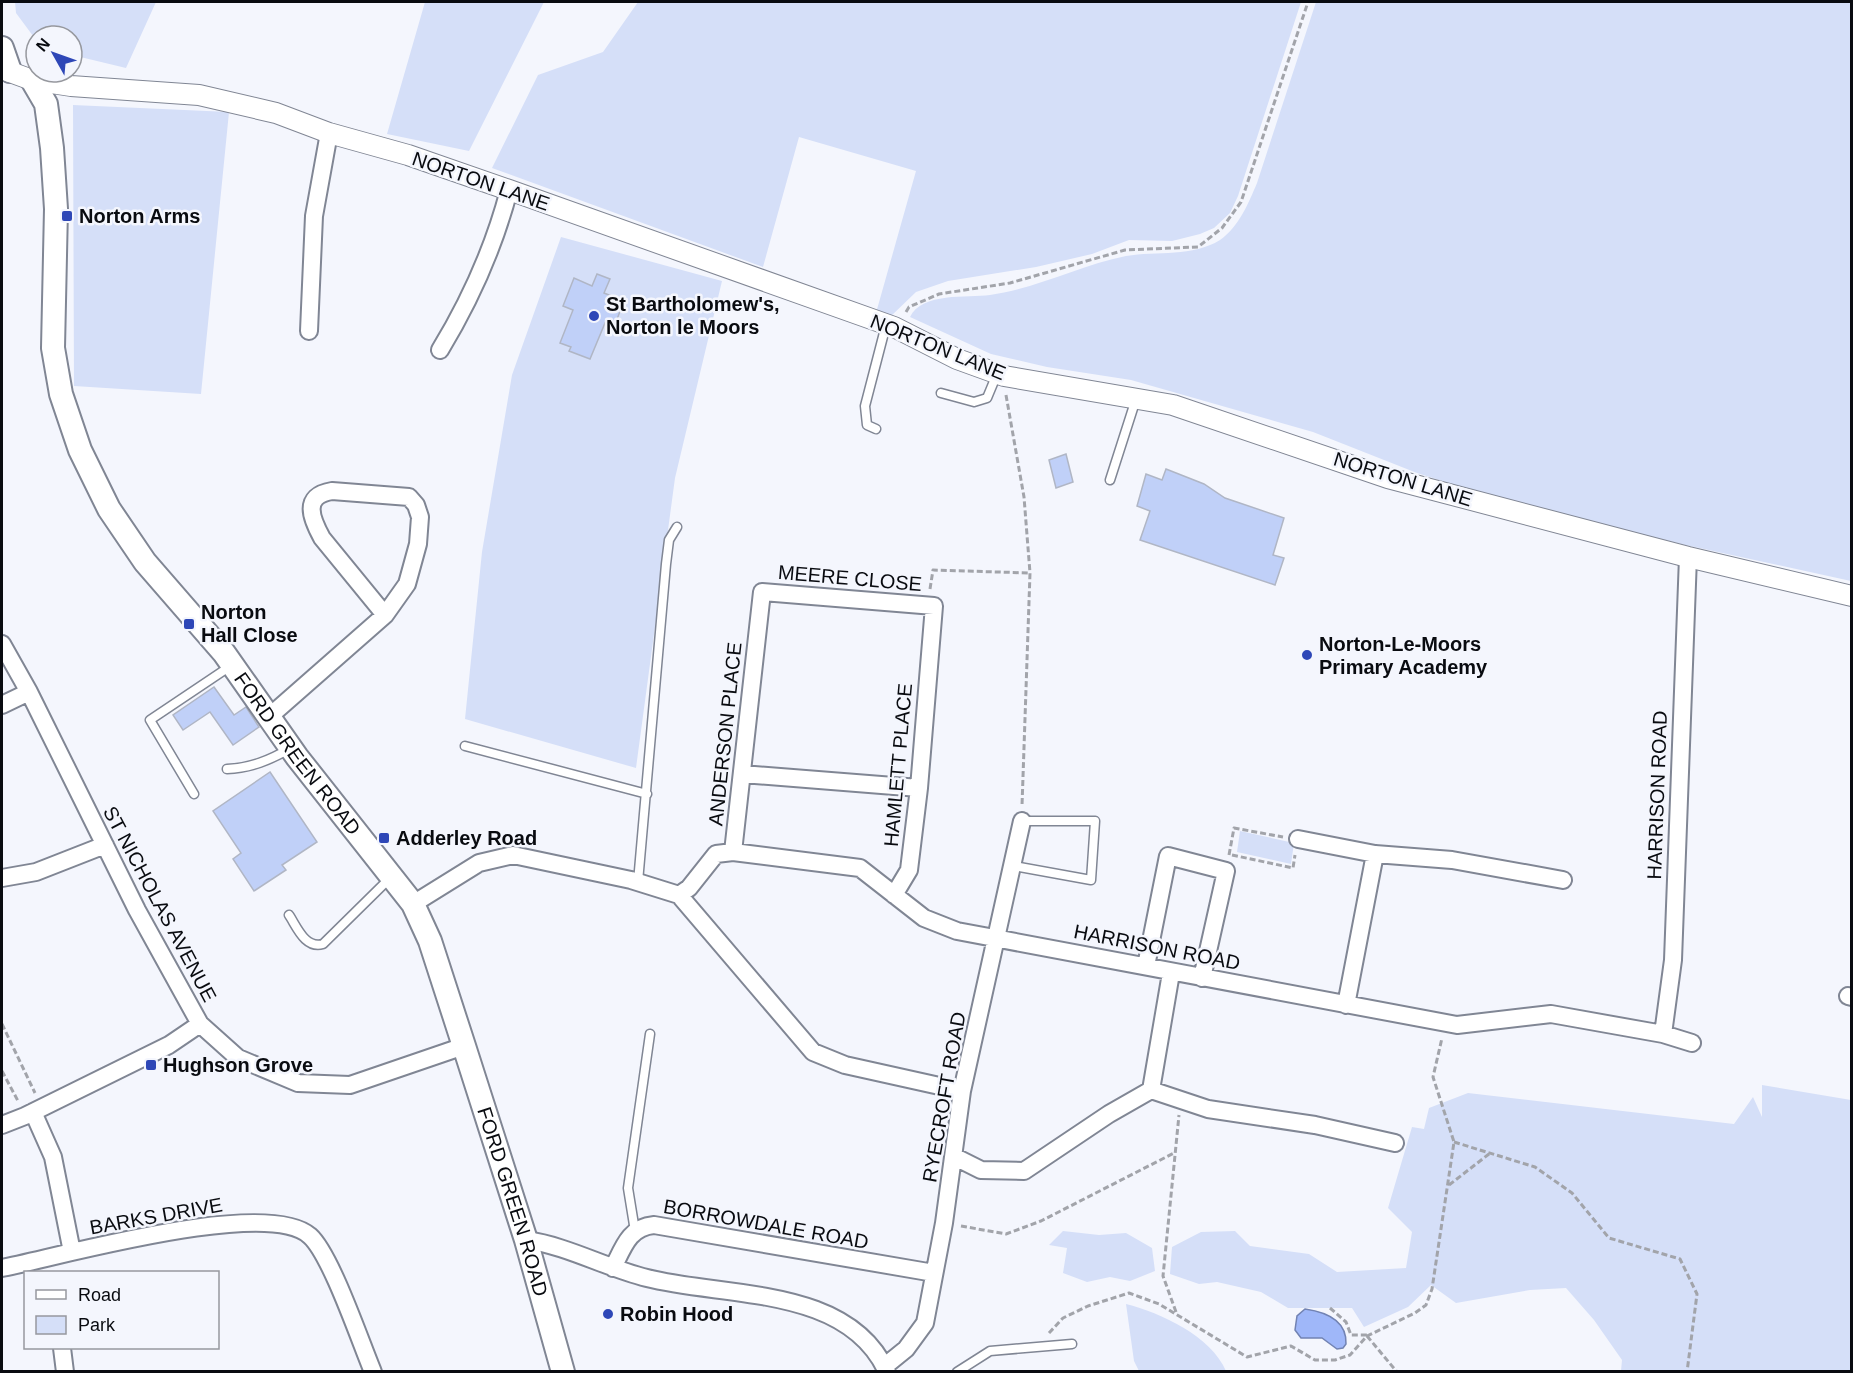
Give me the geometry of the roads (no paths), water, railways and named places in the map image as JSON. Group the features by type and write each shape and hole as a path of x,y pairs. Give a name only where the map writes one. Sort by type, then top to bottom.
{"main road":[{"path":"2,48 6,70"},
{"name":"FORD GREEN ROAD","path":"34,84 46,104 52,148 56,209 52,348 61,394 76,438 109,509 139,553 232,665 291,748 413,904 430,941 464,1046 526,1240 563,1371"}],"street":[{"name":"NORTON LANE","path":"6,70 24,77"},
{"name":"NORTON LANE","path":"58,84 199,95 276,113 329,133 408,155 509,190 890,326 957,359 1000,374 1195,412 1388,478 1688,557 1851,596"},
{"path":"309,331 314,216 329,133"},
{"path":"440,350 469,301 501,220 509,190"},
{"path":"270,716 385,615 407,584 418,544 420,517 416,505 409,497 332,491 322,493 314,499 311,511 315,525 385,615"},
{"name":"HARRISON ROAD","path":"1663,1034 1673,960 1688,557"},
{"name":"MEERE CLOSE","path":"759,620 762,592 934,606 930,636"},
{"name":"ANDERSON PLACE","path":"733,852 759,620"},
{"name":"HAMLETT PLACE","path":"894,894 909,870 919,788 930,636"},
{"name":"ST NICHOLAS AVENUE","path":"2,644 200,1024 238,1058 298,1083 350,1085 464,1046"},
{"path":"2,705 29,692"},
{"path":"742,774 919,788"},
{"name":"RYECROFT ROAD","path":"886,1369 906,1349 925,1323 955,1156 962,1091 1014,866 1022,821"},
{"path":"1298,839 1375,854 1452,860 1563,880"},
{"path":"2,878 36,872 105,845"},
{"path":"679,895 689,888 716,854 733,852"},
{"name":"HARRISON ROAD","path":"733,852 860,868 924,918 957,931 1457,1025 1551,1014 1663,1034 1692,1043"},
{"path":"1346,1005 1375,854"},
{"path":"413,904 479,863 513,855 638,882 679,895 813,1052 845,1065 962,1091"},
{"path":"1146,966 1168,856 1227,863 1202,978"},
{"path":"1151,1090 1171,973"},
{"path":"2,1125 169,1045 200,1024"},
{"path":"955,1156 981,1170 1024,1171 1109,1114 1151,1090 1208,1109 1315,1125 1395,1143"},
{"path":"33,1112 53,1157 72,1252"},
{"name":"BARKS DRIVE","path":"2,1268 41,1266 72,1252 197,1227 252,1223 284,1225 308,1234 322,1252 373,1371"},
{"name":"BORROWDALE ROAD","path":"613,1268 625,1244 635,1231 654,1225 934,1274"},
{"path":"526,1240 551,1243 613,1268 661,1282 776,1298 818,1310 839,1320 859,1334 875,1350 886,1369"},
{"path":"62,1349 65,1371"}],"lane":[{"path":"876,429 867,425 865,406 890,326"},
{"path":"941,393 974,402 987,398 1000,374"},
{"path":"1110,480 1136,399"},
{"path":"638,882 666,564 671,532 677,527"},
{"path":"194,794 150,720 232,665"},
{"path":"465,746 647,794"},
{"path":"227,769 244,768 272,759 291,748"},
{"path":"1014,866 1090,880 1095,821 1022,821"},
{"path":"289,915 306,941 317,945 323,944 392,876"},
{"path":"635,1231 628,1188 650,1034"},
{"path":"957,1371 990,1351 1072,1344"}],"water":[{"path":"1305,1309 1320,1312 1339,1323 1345,1336 1346,1344 1343,1348 1337,1349 1322,1338 1301,1338 1295,1330 1297,1316"}],"place":[{"name":"Norton Arms","path":"67,216"},
{"name":"St Bartholomew's, Norton le Moors","path":"594,316"},
{"name":"Norton Hall Close","path":"189,624"},
{"name":"Norton-Le-Moors Primary Academy","path":"1307,655"},
{"name":"Adderley Road","path":"384,838"},
{"name":"Hughson Grove","path":"151,1065"},
{"name":"Robin Hood","path":"608,1314"}]}
